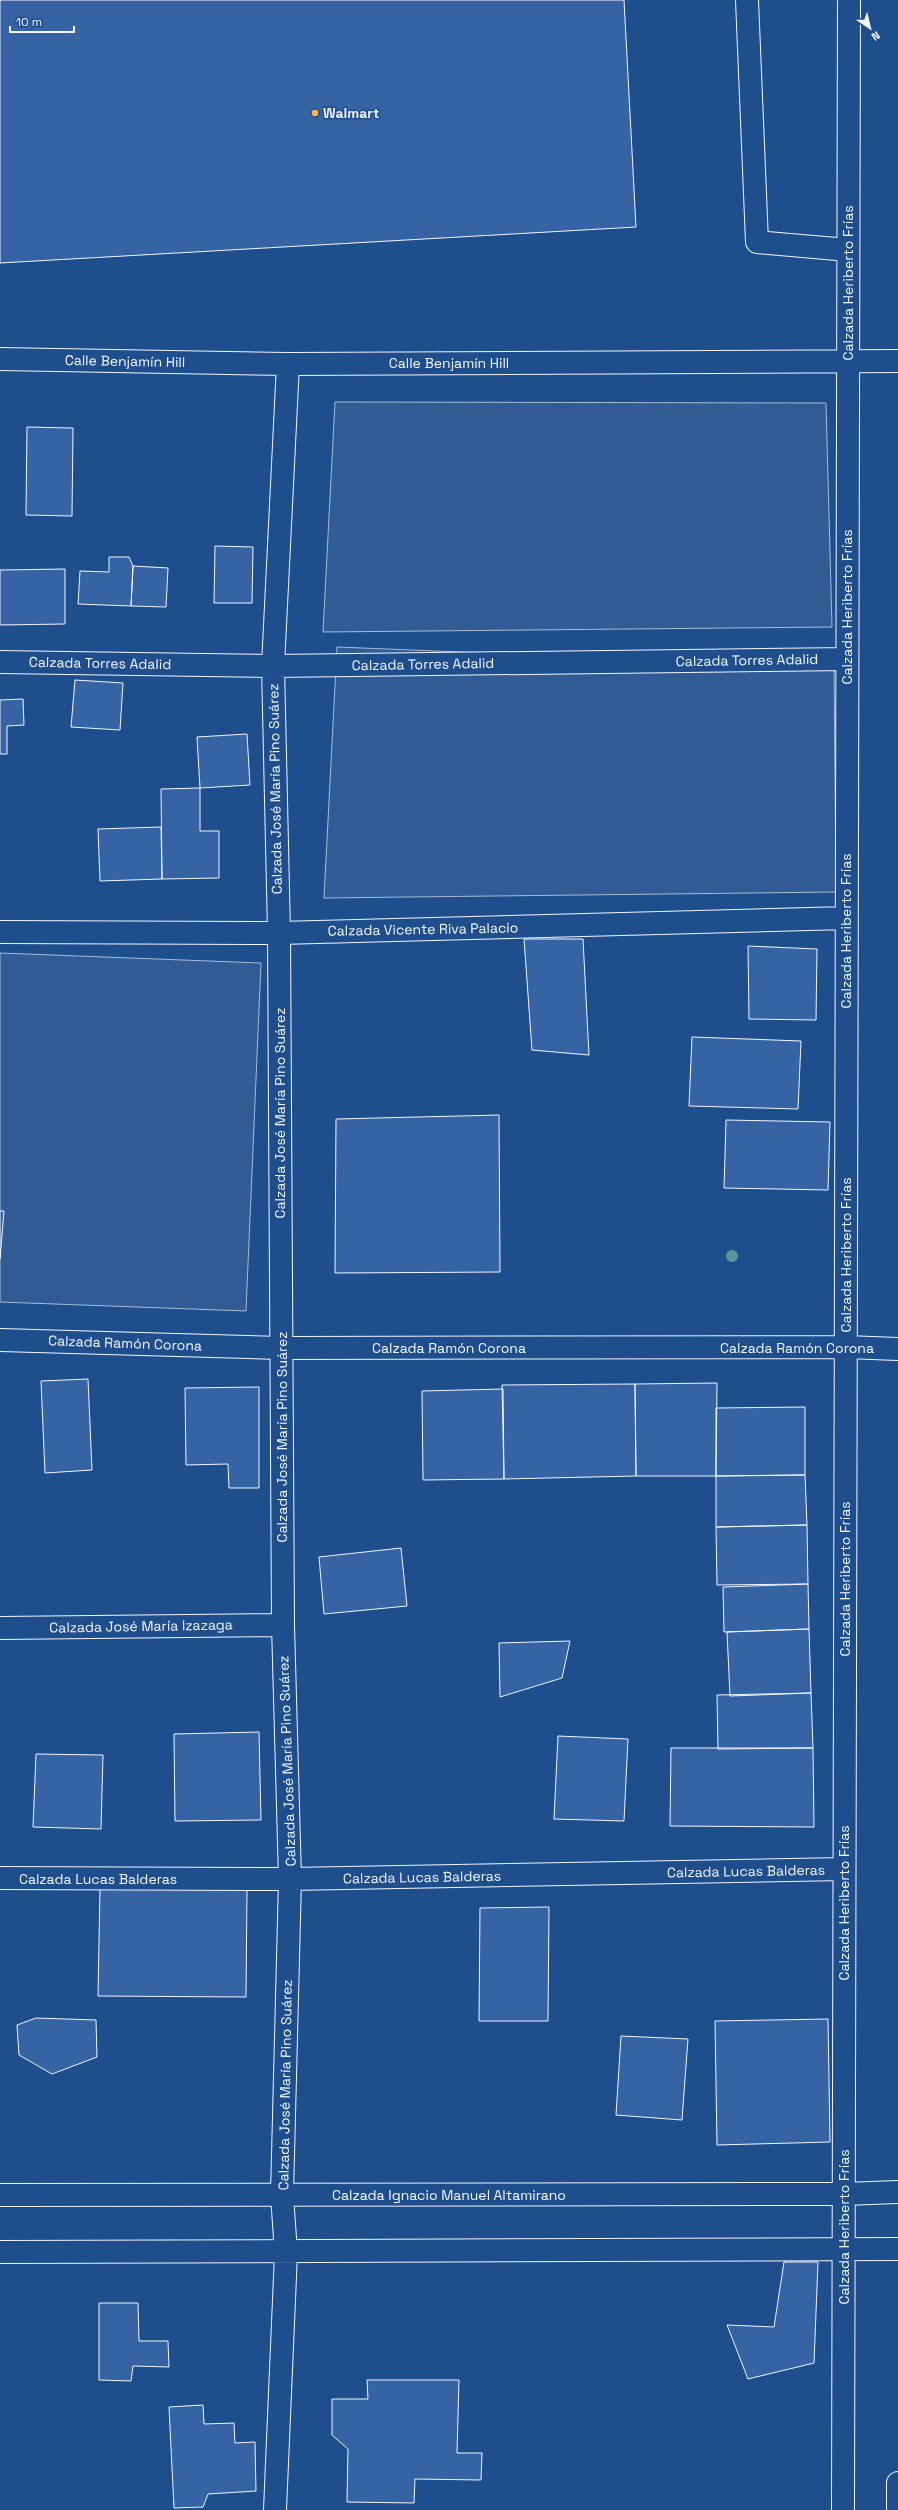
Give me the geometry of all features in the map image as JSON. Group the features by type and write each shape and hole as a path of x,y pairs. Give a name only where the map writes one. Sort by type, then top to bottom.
{"street":[{"path":"747,0 757,242 848,250"},
{"name":"Calzada Heriberto Frías","path":"843,2510 848,0"},
{"name":"Calle Benjamín Hill","path":"0,359 288,364 898,360"},
{"name":"Calzada José María Pino Suárez","path":"275,2510 286,2253 282,2195 290,1879 283,1625 279,933 273,666 288,364"},
{"name":"Calzada Torres Adalid","path":"0,662 273,666 847,659"},
{"name":"Calzada Vicente Riva Palacio","path":"0,932 279,933 846,918"},
{"name":"Calzada Ramón Corona","path":"0,1340 282,1348 846,1347 898,1349"},
{"name":"Calzada José María Izazaga","path":"0,1628 283,1625"},
{"name":"Calzada Lucas Balderas","path":"0,1878 290,1879 844,1869"},
{"name":"Calzada Ignacio Manuel Altamirano","path":"0,2195 844,2194 898,2192"},
{"path":"0,2252 286,2253 898,2249"},
{"path":"898,2483 898,2510"}],"shaded area":[{"path":"335,402 826,403 832,627 323,632"},
{"path":"337,647 834,667 836,892 324,898"},
{"path":"0,953 261,963 246,1311 0,1302"}],"building":[{"name":"Walmart","path":"0,0 624,0 636,227 0,263"},
{"path":"27,427 73,428 72,516 26,515"},
{"path":"215,546 253,547 252,603 214,603"},
{"path":"109,557 129,557 133,566 131,606 78,604 80,571 109,572"},
{"path":"133,566 168,568 166,607 131,606"},
{"path":"65,569 65,624 0,625 0,570"},
{"path":"75,680 123,683 120,730 71,727"},
{"path":"23,699 24,725 7,726 7,754 0,754 0,700"},
{"path":"247,734 250,785 200,788 197,737"},
{"path":"200,788 200,831 219,831 219,878 162,879 161,789"},
{"path":"161,827 162,879 100,881 98,829"},
{"path":"524,939 583,939 589,1055 532,1050"},
{"path":"748,946 817,949 816,1020 749,1019"},
{"path":"692,1037 801,1041 798,1109 689,1106"},
{"path":"499,1115 500,1272 335,1273 336,1119"},
{"path":"726,1120 830,1122 828,1190 724,1188"},
{"path":"0,1211 4,1211 0,1259"},
{"path":"88,1379 92,1470 45,1473 41,1381"},
{"path":"717,1383 716,1476 636,1476 635,1384"},
{"path":"635,1384 636,1476 504,1479 502,1385"},
{"path":"259,1387 259,1488 229,1488 228,1464 186,1465 185,1388"},
{"path":"503,1389 504,1479 423,1480 422,1391"},
{"path":"805,1407 805,1475 716,1476 716,1408"},
{"path":"805,1475 807,1525 716,1527 716,1476"},
{"path":"807,1525 808,1584 717,1585 716,1527"},
{"path":"401,1548 407,1606 324,1614 319,1557"},
{"path":"808,1584 809,1629 724,1632 723,1587"},
{"path":"809,1629 811,1693 730,1696 727,1632"},
{"path":"570,1641 562,1678 500,1697 499,1643"},
{"path":"811,1693 813,1748 718,1749 717,1695"},
{"path":"259,1732 261,1820 175,1821 174,1734"},
{"path":"558,1736 628,1739 624,1821 554,1819"},
{"path":"671,1748 813,1748 814,1827 670,1826"},
{"path":"36,1754 103,1755 101,1829 33,1827"},
{"path":"100,1888 247,1889 246,1997 98,1996"},
{"path":"549,1907 548,2021 479,2021 480,1908"},
{"path":"36,2018 96,2020 97,2057 52,2074 19,2055 17,2025"},
{"path":"828,2019 830,2142 717,2145 715,2021"},
{"path":"621,2036 688,2039 682,2120 616,2115"},
{"path":"784,2262 818,2262 814,2363 748,2379 727,2325 774,2327"},
{"path":"99,2303 138,2303 139,2341 168,2341 169,2367 133,2366 131,2381 99,2380"},
{"path":"367,2380 459,2380 457,2453 482,2453 481,2480 415,2479 414,2503 347,2502 348,2449 332,2435 332,2399 368,2399"},
{"path":"203,2405 204,2424 234,2423 235,2443 255,2442 256,2491 208,2494 203,2507 174,2508 169,2407"}],"place":[{"name":"Walmart","path":"315,113"}]}
